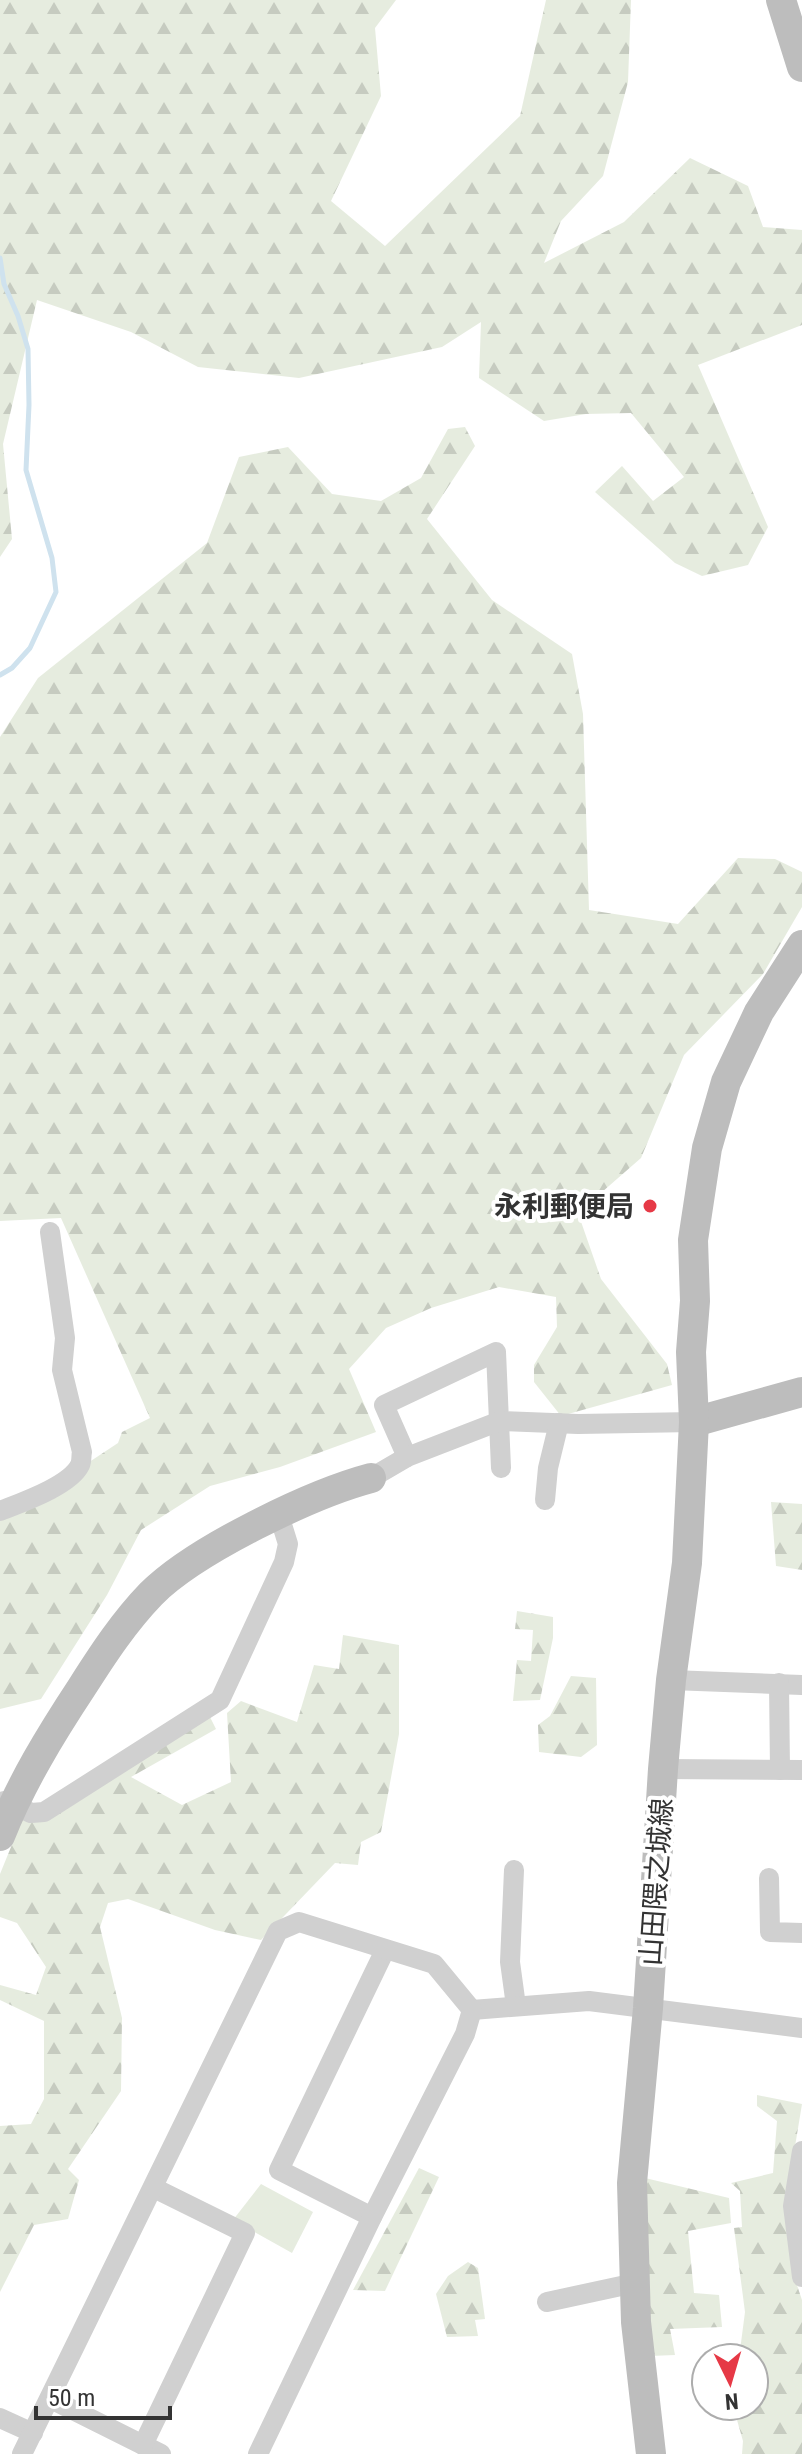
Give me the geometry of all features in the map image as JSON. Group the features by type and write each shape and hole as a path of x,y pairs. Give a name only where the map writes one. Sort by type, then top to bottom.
{"main road":[{"path":"781,0 802,67"},
{"name":"山田隈之城線","path":"651,2454 636,2322 632,2183 648,2008 663,1769 687,1563 694,1422 691,1352 695,1301 693,1240 707,1148 726,1082 759,1012 802,945"},
{"path":"694,1422 802,1392"},
{"path":"0,1836 6,1802 117,1634 152,1593 192,1561 279,1515 342,1486 371,1478"}],"street":[{"path":"0,1511 36,1497 69,1477 80,1465 82,1452 62,1370 65,1338 50,1232"},
{"path":"407,1457 384,1405 496,1352 501,1468"},
{"path":"371,1478 407,1457 500,1421 694,1422"},
{"path":"545,1500 548,1468 559,1423"},
{"path":"6,1802 31,1813 44,1812 220,1700 284,1562 288,1544 279,1515"},
{"path":"671,1680 802,1685"},
{"path":"779,1683 780,1770"},
{"path":"663,1769 802,1770"},
{"path":"514,1870 510,1962 516,2006"},
{"path":"769,1878 770,1932 802,1933"},
{"path":"22,2454 278,1931 299,1922 434,1964 472,2010"},
{"path":"372,2217 279,2170 385,1950"},
{"path":"472,2010 589,2001 802,2028"},
{"path":"258,2454 372,2217 465,2034 472,2010"},
{"path":"802,2151 793,2206 802,2277"},
{"path":"143,2445 245,2233 154,2188"},
{"path":"547,2302 635,2283"},
{"path":"51,2399 161,2454"},
{"path":"0,2418 33,2433"}],"green space":[{"path":"0,0 396,0 375,28 381,96 331,201 385,246 520,116 546,0 631,0 628,82 603,176 561,221 544,263 624,222 690,158 748,186 763,227 802,230 802,325 698,365 768,527 748,565 702,576 675,563 595,492 622,466 653,501 684,477 631,413 586,414 544,421 479,378 481,322 442,347 299,378 198,367 131,332 37,300 3,444 12,539 0,557"},
{"path":"465,427 475,446 427,519 492,600 572,654 583,714 589,910 678,924 738,858 775,859 802,872 802,907 763,974 684,1055 641,1158 578,1213 601,1279 667,1364 672,1385 561,1416 534,1382 534,1365 557,1327 556,1297 499,1287 431,1308 386,1328 349,1369 376,1432 280,1467 210,1486 141,1530 107,1595 41,1699 0,1709 0,1521 118,1443 122,1432 150,1418 61,1218 0,1221 0,737 38,678 207,543 239,457 288,447 332,494 381,501 421,478 448,429"},
{"path":"771,1502 802,1504 802,1570 776,1566"},
{"path":"517,1611 553,1617 553,1638 540,1700 513,1701 517,1660 531,1661 533,1630 515,1629"},
{"path":"343,1635 399,1645 399,1734 381,1832 361,1842 358,1865 335,1863 261,1940 215,1930 128,1899 108,1903 100,1927 122,2018 121,2091 68,2169 79,2180 68,2219 34,2225 0,2292 0,2126 31,2124 44,2099 44,2021 0,2000 0,1985 36,1995 46,1967 17,1923 0,1917 0,1874 22,1820 210,1717 216,1729 131,1777 182,1805 231,1782 227,1713 241,1701 297,1722 314,1665 339,1669"},
{"path":"571,1676 596,1678 597,1745 581,1757 539,1752 538,1725 550,1716"},
{"path":"757,2095 802,2104 785,2207 794,2276 802,2300 802,2454 742,2454 743,2441 738,2422 770,2422 770,2342 741,2342 745,2312 734,2228 742,2227 740,2191 731,2183 773,2173 777,2121 757,2106"},
{"path":"419,2168 439,2177 385,2291 353,2290"},
{"path":"645,2178 729,2198 731,2223 688,2231 694,2293 719,2295 722,2327 670,2329 675,2355 650,2356"},
{"path":"261,2184 313,2212 292,2253 233,2220"},
{"path":"468,2262 478,2268 485,2319 475,2320 478,2336 447,2337 436,2294 448,2276"}],"waterway":[{"path":"0,258 4,284 28,349 26,470 52,558 56,592 30,648 12,668 0,675"}],"place":[{"name":"永利郵便局","path":"650,1206"}]}
